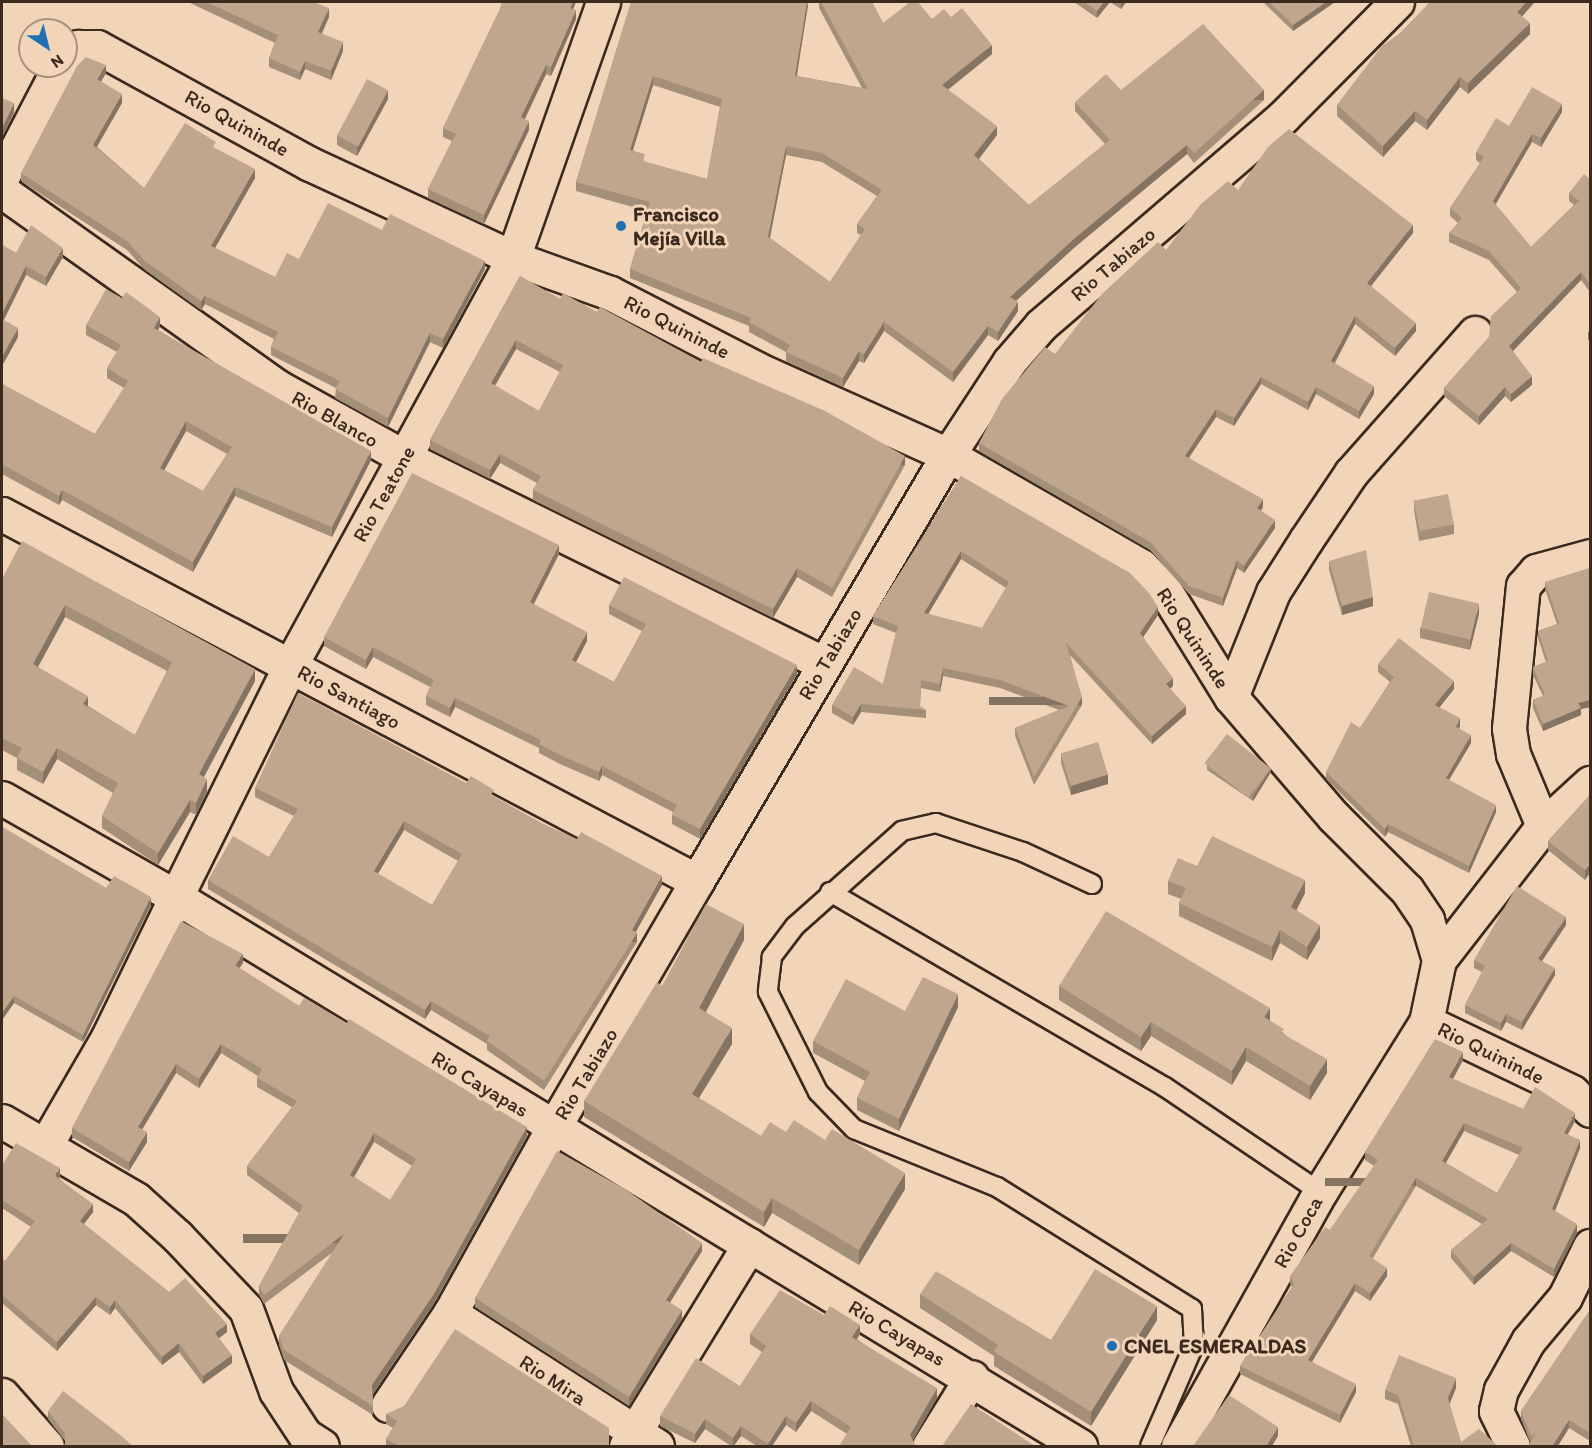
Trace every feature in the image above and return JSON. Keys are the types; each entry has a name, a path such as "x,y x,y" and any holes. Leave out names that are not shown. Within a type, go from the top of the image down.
{"street":[{"name":"Rio Teatone","path":"45,1146 138,976 290,666 513,258 603,2"},
{"name":"Rio Tabiazo","path":"388,1406 450,1313 553,1128 824,664 948,455 1009,362 1041,325 1283,117 1397,2"},
{"name":"Rio Quininde","path":"78,47 97,47 310,164 513,258 610,292 757,369 948,455 1141,566 1164,589 1231,697 1334,817 1407,890 1427,920 1439,960 1426,1022 1572,1092 1590,1110"},
{"path":"2,177 55,78"},
{"name":"Rio Blanco","path":"2,191 276,387 404,457 824,664"},
{"name":"Rio Quininde","path":"1231,697 1273,592 1306,540 1351,473 1475,333"},
{"name":"Rio Santiago","path":"2,514 697,881"},
{"path":"1543,826 1513,754 1509,728 1523,586 1536,571 1590,556"},
{"path":"1439,960 1543,826 1590,783"},
{"name":"Rio Cayapas","path":"2,798 176,897 553,1128 972,1377 1080,1446"},
{"name":"Rio Coca","path":"1178,1446 1320,1192 1426,1022"},
{"path":"2,1121 136,1199 246,1309 276,1391 305,1435 322,1446"},
{"path":"639,1442 749,1245"},
{"path":"1513,1446 1496,1411 1501,1390 1528,1341 1565,1297 1590,1246"},
{"name":"Rio Mira","path":"450,1313 639,1442"},
{"path":"929,1446 972,1377"},
{"path":"2,1395 47,1446"}],"lane":[{"path":"1092,884 1023,852 936,823 902,831 830,892 795,926 767,974 782,1027 818,1092 854,1129 997,1187 1192,1310 1194,1346 1150,1446"},
{"path":"830,892 1165,1087 1320,1192"}],"building":[{"path":"206,2 313,2 329,8 318,32 343,42 331,71 305,61 300,72 269,58 278,35"},
{"path":"502,2 573,2 570,8 576,10 551,67 546,65 521,117 529,121 484,215 428,189 456,134 443,128"},
{"path":"631,2 807,2 795,76 868,89 821,2 872,2 883,23 910,2 918,2 932,19 944,9 951,17 962,8 992,45 942,85 997,126 974,155 1029,205 1110,140 1075,102 1106,74 1121,90 1203,24 1264,90 1194,153 1187,145 1075,238 1010,297 1018,302 998,332 988,326 953,372 884,322 864,354 859,351 843,378 786,352 790,345 749,322 751,318 630,269 650,202 576,182","holes":["653,76 722,99 707,179 643,161 645,154 630,150","786,146 822,153 882,190 857,224 865,229 830,282 768,237"]},
{"path":"1084,2 1104,2 1097,11"},
{"path":"1269,2 1326,2 1293,25"},
{"path":"1430,2 1526,2 1517,12 1530,23 1468,83 1460,77 1427,120 1415,111 1383,146 1337,105 1381,47 1400,33"},
{"path":"86,57 106,65 97,79 122,94 93,145 144,188 185,123 216,142 213,147 255,169 211,246 275,277 287,253 299,259 328,203 382,230 390,214 485,261 443,339 430,333 388,418 335,389 340,381 271,347 278,332 205,296 201,301 145,261 127,241 21,173 71,78 78,78 78,65"},
{"path":"367,79 388,90 358,147 337,136"},
{"path":"1532,87 1562,104 1541,138 1532,134 1493,201 1531,247 1579,201 1569,193 1584,174 1590,179 1590,284 1581,272 1509,346 1532,376 1511,394 1505,387 1479,416 1444,388 1489,337 1491,316 1521,288 1489,251 1449,233 1462,218 1450,208 1484,157 1476,152 1496,118 1509,126"},
{"path":"2,98 14,103 2,128"},
{"path":"1289,129 1413,225 1367,283 1416,323 1395,348 1355,316 1331,361 1374,386 1359,411 1316,387 1308,402 1261,377 1234,418 1216,409 1185,456 1263,499 1257,508 1275,520 1244,566 1237,560 1223,598 1189,586 1150,542 979,443 1002,399 1045,347 1055,354 1102,294 1158,242 1166,250 1201,204 1228,181 1238,190 1268,147"},
{"path":"31,225 63,248 46,277 26,266 2,314 2,245 16,253"},
{"path":"520,276 560,299 563,293 597,312 600,307 701,362 703,358 825,411 905,456 832,588 797,568 773,609 533,490 541,476 500,454 490,470 430,440","holes":["516,340 563,365 539,411 491,383"]},
{"path":"106,289 122,298 126,292 160,317 154,328 371,451 332,527 235,487 193,562 62,490 59,496 2,464 2,384 95,434 128,381 107,368 121,345 86,325","holes":["186,421 232,447 203,491 160,468"]},
{"path":"2,319 18,328 2,357"},
{"path":"412,473 559,545 530,602 587,632 572,660 614,682 646,624 609,605 624,577 797,665 700,829 672,815 677,805 602,766 599,772 560,755 539,744 541,740 455,698 450,708 426,696 434,680 373,647 366,660 324,637"},
{"path":"961,476 1130,573 1149,593 1158,607 1140,633 1173,678 1166,684 1186,706 1152,736 1066,643 1082,697 1034,777 1015,728 1069,706 1000,680 943,668 940,684 921,680 920,706 926,710 861,704 853,717 832,705 854,667 883,684 898,626 873,616","holes":["961,551 1009,582 982,628 924,613"]},
{"path":"1448,494 1454,524 1420,531 1414,501"},
{"path":"22,541 255,669 199,774 207,779 196,803 190,800 158,853 102,816 118,783 57,748 43,772 17,758 22,748 2,738 2,579","holes":["65,605 172,662 135,735 83,704 88,696 33,664"]},
{"path":"1366,550 1373,597 1342,606 1329,561"},
{"path":"1590,568 1590,700 1578,703 1581,708 1543,724 1533,700 1545,695 1533,667 1548,661 1538,631 1559,623 1545,582"},
{"path":"1429,592 1479,603 1470,640 1421,628"},
{"path":"1399,638 1454,681 1435,705 1460,718 1456,727 1471,735 1446,778 1496,805 1469,866 1388,824 1385,829 1326,772 1351,722 1360,728 1394,677 1378,664"},
{"path":"298,693 466,783 471,776 494,790 491,795 543,824 577,839 581,832 662,876 632,930 637,933 544,1081 487,1041 490,1036 431,1001 425,1010 208,880 233,836 269,857 298,809 255,788","holes":["404,821 462,854 432,905 374,871"]},
{"path":"1227,734 1271,768 1248,798 1204,763"},
{"path":"1098,742 1108,775 1071,786 1061,753"},
{"path":"1590,795 1590,864 1585,870 1548,841"},
{"path":"2,827 106,888 114,876 151,897 83,1035 14,996 2,1013"},
{"path":"1212,836 1305,880 1291,907 1320,925 1307,947 1280,930 1272,947 1179,903 1186,888 1168,881 1178,858 1197,866"},
{"path":"1517,886 1566,917 1538,959 1555,968 1522,1022 1506,1014 1501,1023 1465,1005 1485,966 1474,960"},
{"path":"706,904 744,924 699,1008 732,1028 692,1094 761,1136 770,1122 786,1132 794,1120 825,1140 832,1129 905,1173 859,1250 772,1198 764,1212 584,1101 657,982 662,986"},
{"path":"1106,911 1270,1008 1264,1017 1284,1029 1281,1033 1327,1059 1310,1086 1246,1047 1232,1071 1151,1022 1141,1037 1059,986"},
{"path":"181,921 243,954 235,965 299,1006 304,998 347,1023 349,1019 527,1127 434,1294 372,1385 373,1406 284,1350 279,1336 344,1234 264,1295 259,1286 303,1206 247,1166 297,1101 257,1078 262,1069 221,1044 199,1079 176,1064 138,1127 147,1132 129,1162 72,1128","holes":["374,1133 416,1159 390,1200 350,1175"]},
{"path":"923,977 958,994 899,1119 857,1098 870,1072 813,1041 846,979 905,1011"},
{"path":"1435,1039 1463,1052 1449,1077 1523,1109 1535,1087 1575,1113 1564,1133 1580,1140 1552,1209 1577,1224 1554,1269 1511,1243 1474,1277 1451,1250 1488,1219 1416,1178 1369,1256 1387,1268 1370,1293 1355,1283 1308,1360 1356,1384 1340,1415 1240,1366 1294,1284 1290,1276 1325,1227 1330,1230 1378,1160 1365,1152","holes":["1464,1123 1523,1148 1497,1193 1442,1161"]},
{"path":"16,1143 60,1168 55,1176 93,1204 80,1221 169,1292 185,1278 227,1324 215,1333 232,1355 203,1376 179,1343 162,1357 115,1300 110,1307 96,1297 57,1342 2,1295 2,1258 5,1261 35,1221 2,1200 2,1165"},
{"path":"557,1151 625,1189 702,1243 666,1300 682,1310 629,1397 475,1298"},
{"path":"1095,1269 1157,1306 1091,1412 994,1352 998,1345 920,1294 936,1271 1051,1340"},
{"path":"780,1290 824,1315 830,1306 860,1325 852,1337 937,1388 910,1435 916,1446 839,1446 851,1427 811,1401 796,1423 786,1416 768,1444 741,1426 733,1438 705,1419 695,1434 660,1416 696,1358 740,1386 766,1346 750,1334"},
{"path":"1590,1310 1590,1433 1569,1420 1552,1446 1528,1446 1536,1433 1531,1436 1521,1411"},
{"path":"455,1329 609,1428 609,1445 611,1446 399,1446 386,1439 397,1421 386,1414 404,1406"},
{"path":"1399,1355 1456,1378 1448,1398 1461,1442 1479,1429 1498,1446 1414,1446 1398,1395 1385,1390"},
{"path":"63,1391 133,1446 62,1446 65,1444 65,1434 48,1411"},
{"path":"1229,1395 1278,1427 1266,1446 1193,1446"},
{"path":"971,1404 1035,1446 942,1446"},
{"path":"2,1414 32,1446 2,1446"}],"place":[{"name":"Francisco Mejía Villa","path":"621,226"},
{"name":"CNEL ESMERALDAS","path":"1112,1346"}]}
